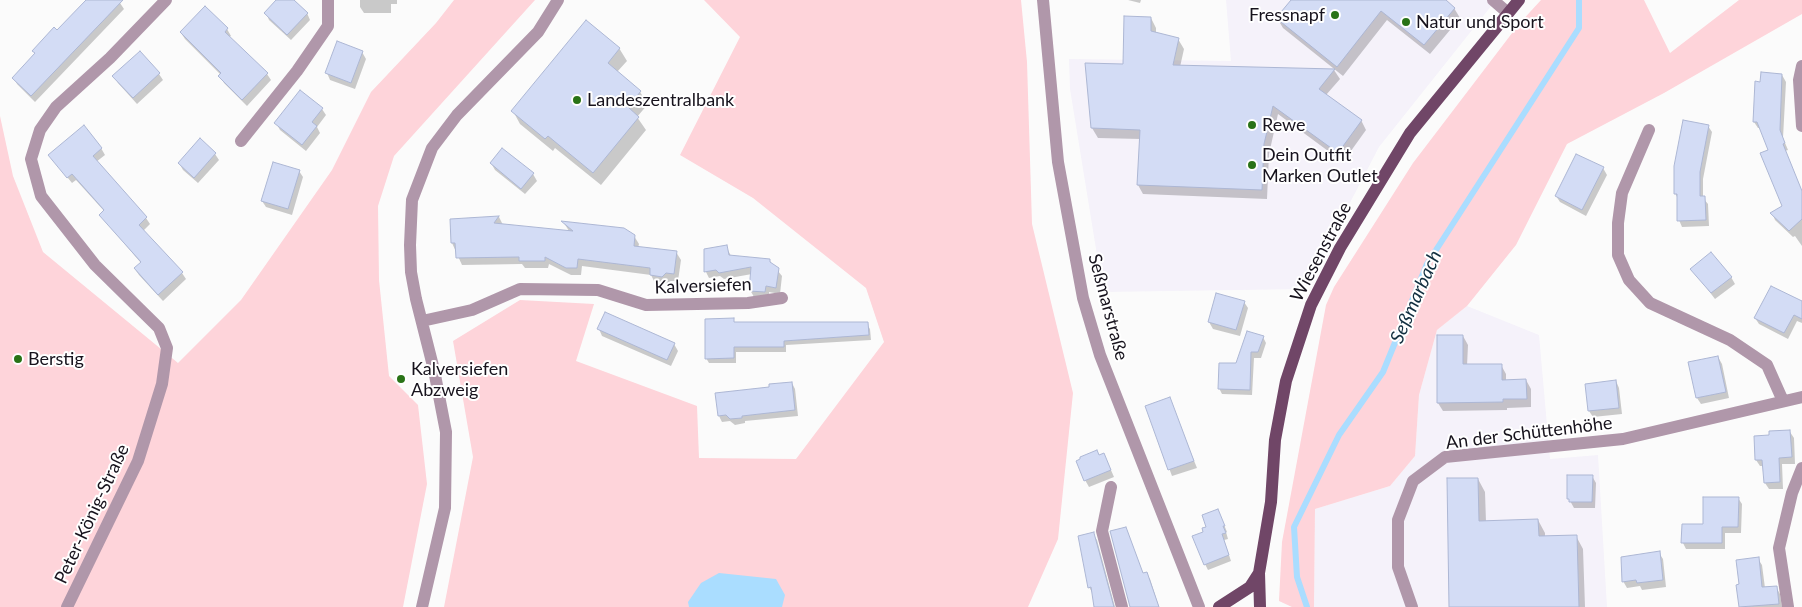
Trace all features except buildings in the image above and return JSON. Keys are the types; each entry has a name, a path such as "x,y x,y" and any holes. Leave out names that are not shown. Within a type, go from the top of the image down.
{"main road":[{"name":"Wiesenstraße","path":"1260,607 1259,574 1271,502 1275,440 1286,381 1311,305 1340,248 1410,133 1519,0"},
{"path":"1219,607 1250,588 1259,574"}],"street":[{"name":"Peter-König-Straße","path":"67,607 138,461 162,384 167,348 159,328 95,265 41,196 31,159 40,130 56,107 110,58 166,0"},
{"path":"241,141 297,71 328,26 328,0"},
{"path":"422,607 444,508 446,432 434,370 411,272 412,200 432,148 457,116 538,32 558,0"},
{"name":"Seßmarstraße","path":"1043,0 1058,162 1084,298 1100,355 1200,607"},
{"path":"1492,0 1508,13"},
{"path":"1802,66 1799,80 1802,126"},
{"path":"1649,130 1622,193 1618,223 1618,255 1629,280 1650,303 1730,340 1767,366 1783,401"},
{"name":"Kalversiefen","path":"422,321 472,310 520,289 598,290 646,305 748,303 782,298"},
{"name":"An der Schüttenhöhe","path":"1412,607 1398,567 1398,520 1413,481 1445,457 1623,439 1802,397"},
{"path":"1788,607 1779,548 1792,492 1802,468"},
{"path":"1111,487 1102,532 1122,607"}],"shaded area":[{"path":"454,0 535,0 394,156 378,206 379,280 389,376 418,405 427,484 403,607 0,607 0,116 13,176 43,252 178,363 241,300 332,170 371,92 436,23"},
{"path":"704,0 1021,0 1027,62 1032,224 1073,393 1058,539 1028,607 444,607 473,457 453,341 520,300 594,304 576,361 697,406 699,458 796,459 884,342 866,288 753,198 680,155 740,37"},
{"path":"1226,0 1496,0 1379,147 1305,289 1103,292 1070,89 1069,59 1231,61"},
{"path":"1541,0 1644,0 1670,53 1739,0 1802,0 1802,14 1664,93 1567,144 1516,245 1467,306 1437,330 1419,395 1415,456 1390,486 1315,509 1314,607 1292,607 1279,601 1282,542 1326,305 1334,287 1413,163 1519,24"},
{"path":"1467,306 1539,335 1550,459 1598,455 1607,607 1314,607 1315,509 1390,486 1415,456 1419,395 1437,330"}],"water":[{"path":"719,573 776,579 785,595 782,607 689,607 688,602 701,583"}],"waterway":[{"name":"Seßmarbach","path":"1307,607 1297,577 1294,527 1339,435 1383,372 1427,264 1579,28 1579,0"}],"place":[{"name":"Fressnapf","path":"1335,15"},
{"name":"Natur und Sport","path":"1406,22"},
{"name":"Landeszentralbank","path":"577,100"},
{"name":"Rewe","path":"1252,125"},
{"name":"Dein Outfit Marken Outlet","path":"1252,165"},
{"name":"Berstig","path":"18,359"},
{"name":"Kalversiefen Abzweig","path":"401,379"}]}
